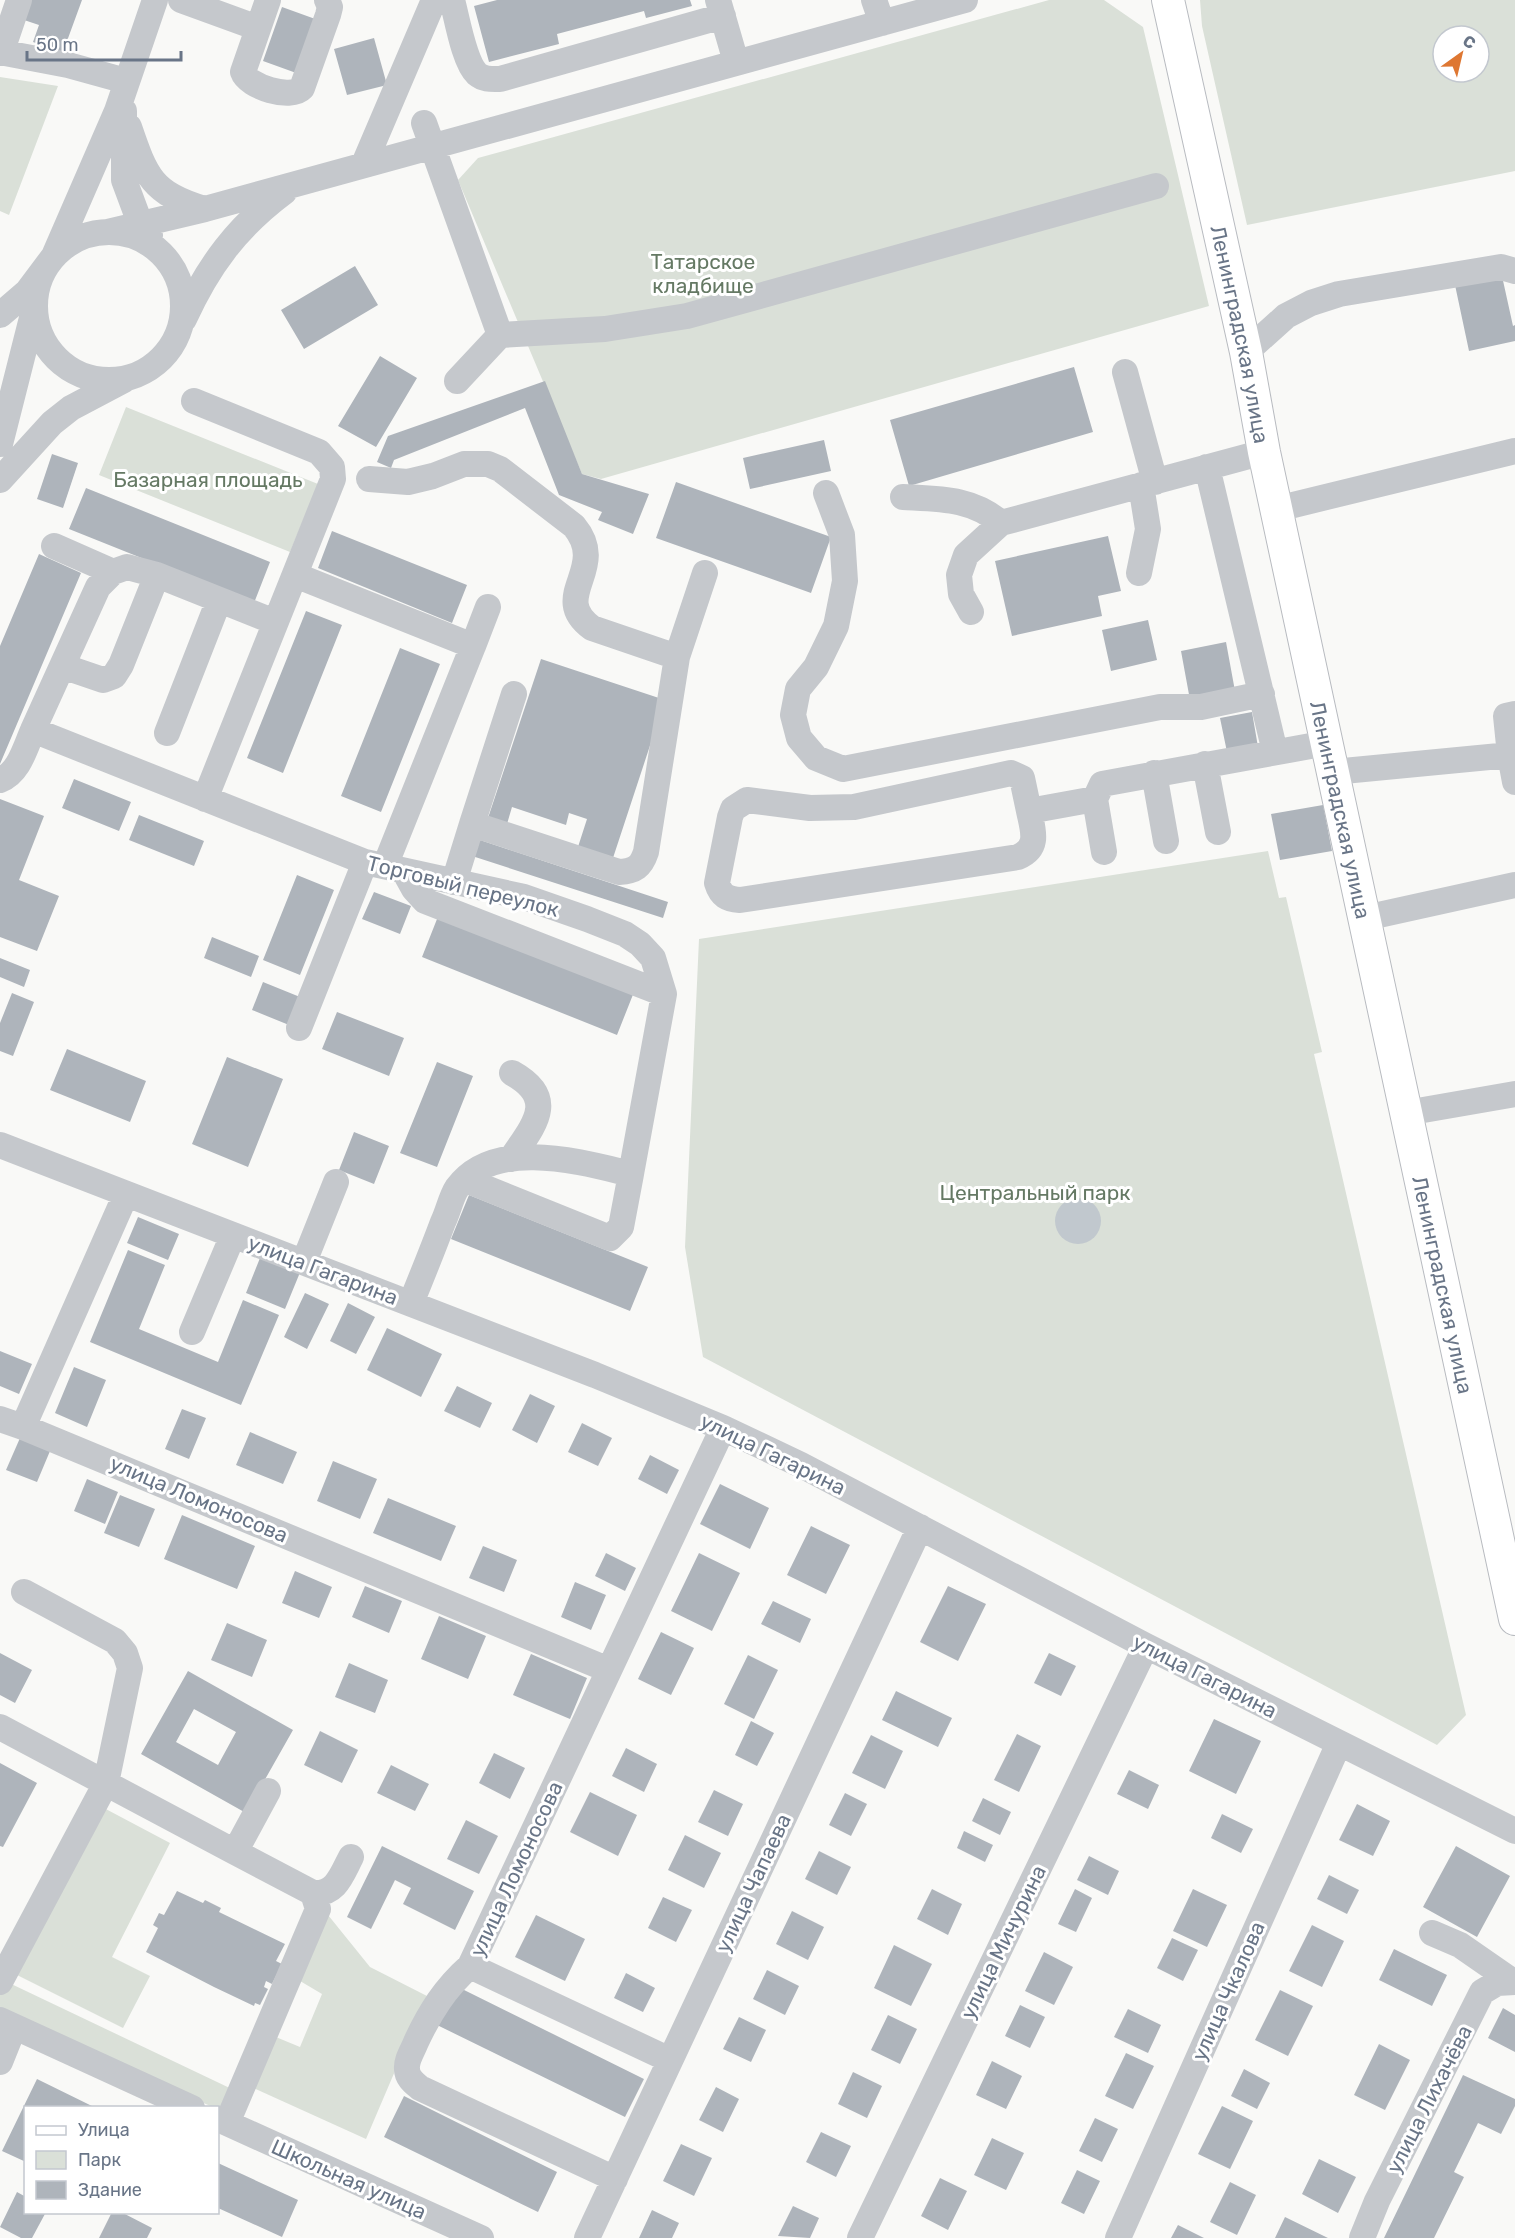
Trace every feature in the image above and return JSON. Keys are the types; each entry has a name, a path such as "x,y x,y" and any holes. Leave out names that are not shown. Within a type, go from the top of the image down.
{"main road":[{"name":"Ленинградская улица","path":"1168,0 1246,352 1264,452 1515,1619"}],"street":[{"path":"19,0 1,52 68,65 125,97 142,164 157,186 176,200 205,209"},
{"path":"0,444 10,358 35,304 40,278 54,256 125,97 155,0"},
{"path":"181,0 258,28"},
{"path":"268,0 244,67 244,77 259,85 293,94 302,88 330,7 327,0"},
{"path":"364,164 434,0"},
{"path":"452,0 470,63 477,74 486,79 500,79 720,8 736,62"},
{"path":"0,315 27,292 54,256 79,238 205,209 364,164 428,134 736,62 878,11 965,0"},
{"path":"125,97 122,148 124,180 140,224 172,266 184,302 180,328"},
{"path":"428,134 500,335"},
{"path":"0,480 52,423 71,408 146,371 161,360 173,345 225,247 245,223 296,183"},
{"path":"456,381 500,335 605,329 687,316 1156,186"},
{"path":"108,232 127,234 144,241 160,252 172,266"},
{"path":"1246,352 1286,316 1311,303 1339,294 1501,267 1515,271"},
{"path":"35,304 38,324 46,343 54,355 75,372"},
{"path":"10,358 101,380 128,378"},
{"path":"1125,372 1148,483 1148,529 1139,573"},
{"path":"194,401 319,453 332,467 333,479 205,799"},
{"path":"971,612 961,594 959,575 966,555 1002,523 1264,452"},
{"path":"1277,509 1515,452"},
{"path":"369,479 408,482 421,480 474,462 500,470 574,526 584,538 588,549 586,565 574,601 580,620 592,628 677,657"},
{"path":"1207,467 1275,752"},
{"path":"826,493 842,536 845,581 836,626 816,667 798,689 793,715 800,738 816,758 843,769 1160,707 1201,707 1262,694"},
{"path":"903,497 971,504 988,511 1002,523"},
{"path":"54,546 113,572"},
{"path":"0,780 8,777 16,768 98,587 113,572 127,567 157,575 276,622"},
{"path":"472,824 619,872 632,872 642,864 646,852 677,657 705,573"},
{"path":"62,666 103,680 114,676 121,665 157,575"},
{"path":"294,575 473,646"},
{"path":"167,733 219,600"},
{"path":"300,1028 385,866 488,607"},
{"path":"454,882 514,694"},
{"path":"1515,714 1506,716 1515,782"},
{"name":"Торговый переулок","path":"33,730 205,799 385,866 524,897 625,934 640,944 653,958 664,994 621,1227 610,1238 466,1180"},
{"path":"1104,852 1095,799 1097,790 1102,784 1275,752 1330,757 1510,755"},
{"path":"1205,764 1218,832"},
{"path":"1011,773 1022,778 1029,811 1033,846 1027,853 1018,857 740,900 728,899 720,892 717,884 733,808 747,800 810,808 854,807 1011,773"},
{"path":"1154,774 1166,841"},
{"path":"1029,811 1095,799"},
{"path":"385,866 425,901 664,994"},
{"path":"1365,918 1515,885"},
{"path":"511,1159 538,1115 537,1095 529,1082 512,1073"},
{"path":"1407,1113 1515,1094"},
{"name":"улица Гагарина","path":"0,1145 411,1303 658,1400 723,1428 920,1527 1146,1646 1515,1831"},
{"path":"411,1303 457,1189 486,1165 511,1159 544,1158 575,1161 631,1174"},
{"path":"304,1262 336,1182"},
{"name":"улица Ломоносова","path":"126,1194 12,1423 609,1670"},
{"path":"192,1332 233,1235"},
{"name":"улица Ломоносова","path":"670,2060 470,1966 723,1428"},
{"name":"улица Чапаева","path":"587,2238 920,1527"},
{"path":"0,1982 106,1783 128,1689 130,1668 125,1653 116,1641 24,1592"},
{"name":"улица Мичурина","path":"860,2238 1146,1646"},
{"path":"0,1727 313,1893 322,1894 332,1890 351,1857"},
{"name":"улица Чкалова","path":"1118,2238 1339,1743"},
{"path":"235,1852 268,1791"},
{"path":"222,2121 318,1909 313,1893"},
{"path":"1432,1933 1478,1956 1513,1981"},
{"path":"470,1966 445,1990 428,2016 409,2057 406,2069 411,2080 420,2088 615,2179"},
{"name":"улица Лихачёва","path":"1362,2238 1377,2200 1482,1992 1497,1983 1513,1981"},
{"path":"0,2062 7,2024 188,2106"},
{"name":"Школьная улица","path":"222,2121 481,2238"}],"green space":[{"name":"Татарское кладбище","path":"1049,0 1104,0 1143,27 1209,306 601,479 582,474 458,180 478,158"},
{"path":"1200,0 1515,0 1515,171 1247,225 1202,26"},
{"path":"0,77 58,86 9,215 0,211"},
{"name":"Базарная площадь","path":"126,407 318,484 290,552 99,475"},
{"name":"Центральный парк","path":"1268,851 1279,898 1286,897 1322,1052 1314,1054 1466,1715 1437,1745 703,1357 685,1247 699,939"},
{"path":"102,1807 170,1843 112,1957 150,1976 123,2028 15,1974"},
{"path":"324,1910 370,1967 427,1996 366,2139 249,2086 271,2035 300,2047 322,1994 295,1978"},
{"path":"5,1981 236,2091 226,2113 219,2110 219,2106 210,2106 0,2012 0,1990"}],"shaded area":[{"path":"1078,1198 1094,1205 1101,1221 1094,1237 1078,1244 1062,1237 1055,1221 1062,1205"}],"building":[{"path":"28,0 82,0 63,52 33,42 39,25 21,19"},
{"path":"497,0 690,0 692,6 646,18 644,11 557,34 559,44 489,62 474,6"},
{"path":"282,7 318,20 299,74 263,61"},
{"path":"374,38 387,85 347,95 334,49"},
{"path":"355,266 378,305 304,349 281,310"},
{"path":"1502,276 1513,326 1515,325 1515,341 1469,351 1455,285"},
{"path":"380,356 417,378 376,447 338,426"},
{"path":"1074,367 1093,432 909,486 890,420"},
{"path":"545,381 582,474 649,494 633,534 598,520 602,512 559,495 525,408 394,460 391,468 377,462 388,436"},
{"path":"824,440 831,471 750,489 743,458"},
{"path":"52,454 78,463 63,508 37,499"},
{"path":"676,482 831,537 811,593 656,538"},
{"path":"86,488 270,562 254,603 69,529"},
{"path":"332,531 467,585 452,623 318,568"},
{"path":"1108,536 1121,591 1098,596 1102,616 1012,636 995,561"},
{"path":"39,554 81,573 0,764 0,646"},
{"path":"306,611 342,625 283,773 247,758"},
{"path":"1148,620 1157,660 1111,671 1102,630"},
{"path":"1226,642 1235,691 1190,700 1181,651"},
{"path":"400,648 440,664 381,812 341,796"},
{"path":"541,659 665,700 612,861 577,850 587,819 569,813 566,825 512,807 507,824 488,818"},
{"path":"1252,712 1258,747 1227,752 1220,718"},
{"path":"74,779 131,802 119,831 62,808"},
{"path":"0,799 44,816 19,880 59,896 37,951 0,937"},
{"path":"1323,805 1332,851 1280,860 1271,814"},
{"path":"139,815 204,841 194,866 129,840"},
{"path":"474,838 668,902 663,918 469,855"},
{"path":"297,875 334,890 300,975 263,960"},
{"path":"374,892 411,906 400,934 362,919"},
{"path":"439,914 634,992 617,1035 422,957"},
{"path":"212,937 259,956 251,977 204,958"},
{"path":"0,958 30,970 24,987 0,977"},
{"path":"263,982 300,997 289,1025 252,1010"},
{"path":"12,993 34,1002 13,1056 0,1051 0,1023"},
{"path":"337,1012 404,1038 389,1076 322,1049"},
{"path":"67,1049 146,1081 130,1122 50,1090"},
{"path":"227,1057 283,1079 248,1167 192,1144"},
{"path":"437,1062 473,1076 437,1167 400,1153"},
{"path":"354,1132 389,1146 374,1184 339,1170"},
{"path":"469,1195 648,1267 630,1311 451,1239"},
{"path":"138,1217 179,1234 168,1260 127,1243"},
{"path":"128,1250 165,1265 139,1329 218,1362 243,1300 279,1315 241,1405 90,1342"},
{"path":"262,1253 301,1270 285,1309 246,1293"},
{"path":"305,1293 329,1304 307,1349 284,1337"},
{"path":"348,1303 375,1317 356,1354 330,1341"},
{"path":"387,1328 442,1354 421,1397 367,1370"},
{"path":"0,1351 32,1364 19,1394 0,1386"},
{"path":"74,1367 106,1380 87,1427 55,1413"},
{"path":"457,1386 492,1403 480,1428 444,1411"},
{"path":"530,1394 555,1406 537,1443 512,1430"},
{"path":"182,1409 206,1418 189,1459 165,1449"},
{"path":"582,1423 612,1438 598,1466 568,1452"},
{"path":"250,1432 297,1452 283,1484 236,1465"},
{"path":"20,1438 50,1451 37,1482 6,1470"},
{"path":"650,1455 679,1470 667,1494 638,1479"},
{"path":"333,1461 377,1479 360,1519 317,1501"},
{"path":"87,1479 118,1492 105,1524 74,1511"},
{"path":"720,1484 769,1508 750,1549 700,1524"},
{"path":"120,1495 155,1509 139,1547 104,1533"},
{"path":"388,1498 456,1526 441,1561 373,1533"},
{"path":"182,1515 255,1546 237,1589 164,1559"},
{"path":"811,1526 850,1545 826,1594 787,1575"},
{"path":"483,1546 517,1560 504,1592 469,1578"},
{"path":"606,1553 636,1568 625,1591 595,1576"},
{"path":"699,1553 740,1573 712,1631 671,1611"},
{"path":"295,1571 332,1587 319,1618 282,1603"},
{"path":"575,1582 606,1595 591,1630 561,1617"},
{"path":"365,1586 402,1601 389,1633 352,1617"},
{"path":"948,1586 986,1604 958,1661 920,1642"},
{"path":"773,1601 811,1619 800,1643 761,1624"},
{"path":"439,1616 486,1636 468,1679 421,1659"},
{"path":"227,1623 267,1640 252,1677 211,1660"},
{"path":"661,1632 694,1648 671,1695 638,1679"},
{"path":"0,1653 32,1670 15,1703 0,1695"},
{"path":"1049,1653 1076,1666 1061,1696 1034,1683"},
{"path":"531,1654 587,1678 570,1719 513,1695"},
{"path":"748,1655 778,1670 754,1719 724,1704"},
{"path":"349,1663 388,1680 375,1713 335,1697"},
{"path":"188,1671 293,1730 246,1813 141,1754","holes":["194,1709 236,1732 218,1765 176,1742"]},
{"path":"896,1691 952,1718 938,1747 882,1720"},
{"path":"1214,1719 1261,1741 1236,1794 1189,1771"},
{"path":"751,1721 774,1733 757,1766 735,1755"},
{"path":"320,1731 358,1750 342,1783 304,1765"},
{"path":"1017,1734 1041,1746 1019,1792 994,1780"},
{"path":"871,1735 903,1751 885,1789 852,1773"},
{"path":"626,1748 657,1764 644,1792 612,1776"},
{"path":"494,1753 525,1768 510,1799 479,1783"},
{"path":"0,1763 37,1783 3,1847 0,1846"},
{"path":"391,1765 429,1784 415,1811 377,1793"},
{"path":"1129,1770 1159,1785 1148,1809 1117,1794"},
{"path":"714,1790 743,1804 728,1836 698,1822"},
{"path":"590,1792 637,1815 618,1856 570,1832"},
{"path":"845,1793 867,1804 851,1836 829,1825"},
{"path":"983,1798 1011,1812 1000,1835 972,1821"},
{"path":"1357,1804 1390,1821 1373,1856 1339,1840"},
{"path":"1222,1814 1253,1829 1241,1853 1211,1838"},
{"path":"466,1820 498,1836 479,1874 447,1859"},
{"path":"964,1831 993,1845 985,1862 957,1848"},
{"path":"685,1835 721,1853 704,1888 668,1870"},
{"path":"382,1846 474,1891 455,1930 403,1904 411,1888 395,1880 371,1929 347,1917"},
{"path":"1456,1846 1510,1876 1477,1937 1423,1907"},
{"path":"819,1851 851,1867 837,1895 805,1879"},
{"path":"1089,1856 1119,1871 1108,1895 1077,1880"},
{"path":"1329,1875 1359,1890 1347,1914 1317,1899"},
{"path":"932,1889 962,1904 948,1935 917,1919"},
{"path":"1075,1889 1092,1898 1076,1932 1058,1924"},
{"path":"1193,1889 1227,1905 1207,1947 1173,1931"},
{"path":"177,1891 203,1903 205,1900 221,1908 219,1912 285,1944 276,1961 282,1964 272,1984 266,1981 264,1987 268,1989 260,2005 255,2003 254,2006 146,1952 158,1928 153,1925 159,1913 164,1915"},
{"path":"663,1897 692,1910 676,1942 648,1928"},
{"path":"792,1911 824,1927 808,1960 776,1944"},
{"path":"536,1915 585,1939 565,1981 515,1957"},
{"path":"1312,1925 1344,1941 1322,1987 1289,1971"},
{"path":"1172,1938 1198,1950 1183,1981 1157,1968"},
{"path":"894,1945 932,1964 911,2006 874,1988"},
{"path":"1394,1949 1447,1975 1432,2006 1379,1980"},
{"path":"1044,1952 1073,1967 1054,2005 1025,1991"},
{"path":"767,1970 799,1986 785,2015 753,1999"},
{"path":"626,1973 655,1988 643,2012 614,1998"},
{"path":"456,1986 644,2079 625,2117 437,2025"},
{"path":"1280,1990 1313,2006 1288,2056 1255,2040"},
{"path":"1020,2005 1045,2017 1030,2048 1005,2036"},
{"path":"1503,2008 1515,2015 1515,2052 1488,2038"},
{"path":"1128,2009 1161,2025 1148,2053 1114,2037"},
{"path":"888,2015 917,2029 900,2064 871,2050"},
{"path":"739,2017 766,2030 751,2062 723,2049"},
{"path":"1379,2044 1410,2060 1385,2110 1354,2095"},
{"path":"1126,2053 1154,2066 1133,2109 1105,2096"},
{"path":"992,2061 1022,2076 1006,2109 976,2095"},
{"path":"1244,2069 1270,2083 1257,2109 1231,2096"},
{"path":"853,2072 882,2086 867,2118 838,2104"},
{"path":"1463,2075 1515,2099 1515,2106 1501,2134 1478,2123 1454,2172 1464,2177 1434,2238 1384,2238"},
{"path":"37,2079 92,2106 24,2106 24,2161 2,2151"},
{"path":"716,2087 739,2099 723,2132 699,2120"},
{"path":"404,2096 557,2172 538,2212 384,2137"},
{"path":"1222,2106 1253,2121 1230,2169 1198,2154"},
{"path":"1095,2118 1118,2129 1102,2162 1079,2151"},
{"path":"821,2132 851,2146 836,2177 806,2162"},
{"path":"992,2138 1024,2153 1006,2190 974,2175"},
{"path":"681,2144 712,2158 694,2196 663,2181"},
{"path":"1319,2159 1356,2177 1338,2213 1302,2194"},
{"path":"219,2163 298,2200 282,2237 219,2208"},
{"path":"1077,2170 1100,2181 1084,2214 1061,2203"},
{"path":"940,2178 967,2191 948,2230 921,2216"},
{"path":"1230,2182 1256,2195 1237,2235 1210,2222"},
{"path":"17,2192 24,2196 24,2214 45,2214 32,2238 21,2238 0,2227"},
{"path":"793,2206 819,2218 810,2238 778,2236"},
{"path":"652,2210 679,2223 672,2238 639,2238"},
{"path":"111,2214 125,2214 152,2228 147,2238 99,2238"},
{"path":"1285,2217 1328,2238 1275,2238"},
{"path":"1178,2225 1204,2238 1171,2238"}]}
